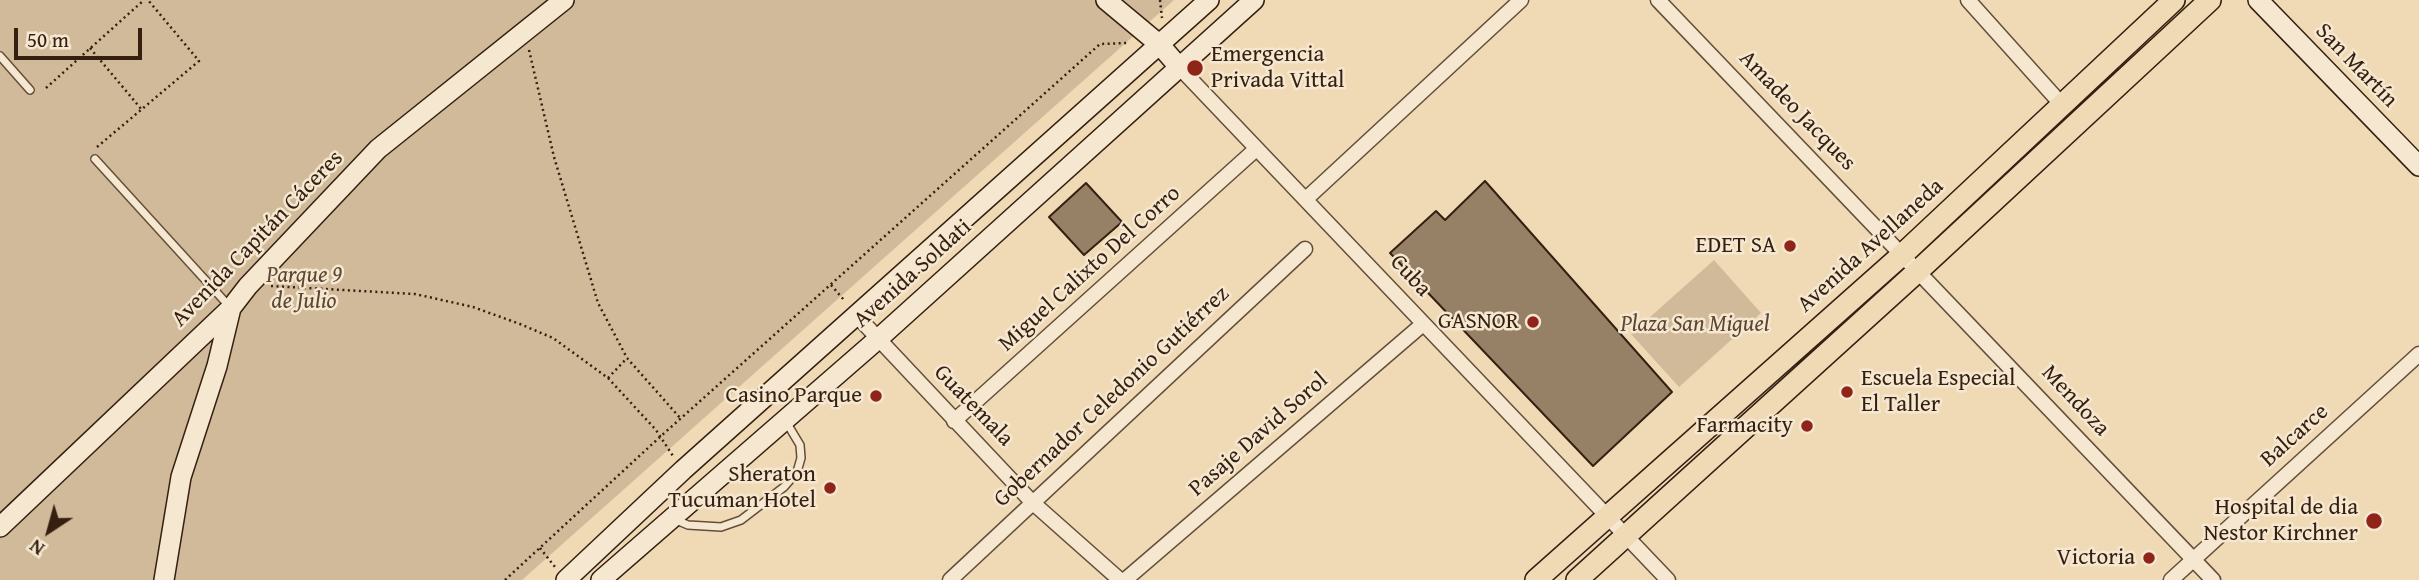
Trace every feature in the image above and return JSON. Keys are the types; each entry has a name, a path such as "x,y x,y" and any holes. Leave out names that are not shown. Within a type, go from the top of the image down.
{"main road":[{"name":"Avenida Capitán Cáceres","path":"0,527 231,308 248,286 377,149 564,0"},
{"path":"1106,0 1153,40 1179,68"},
{"name":"Avenida Soldati","path":"566,580 683,470 857,316 1153,40 1209,0"},
{"name":"Avenida Soldati","path":"601,580 878,339 1254,0"},
{"name":"Avenida Avellaneda","path":"1536,580 1903,254 2174,0"},
{"path":"1577,580 1919,270 2210,0"},
{"name":"San Martín","path":"2258,0 2419,166"},
{"path":"164,580 181,477 217,366 231,308"}],"street":[{"path":"1306,199 1521,0"},
{"name":"Amadeo Jacques","path":"1658,0 1903,254"},
{"path":"1969,0 2063,106"},
{"name":"Cuba","path":"1179,68 1668,580"},
{"name":"Miguel Calixto Del Corro","path":"954,421 1255,150"},
{"name":"Gobernador Celedonio Gutiérrez","path":"950,580 1305,249"},
{"name":"Mendoza","path":"1903,254 2213,580"},
{"name":"Guatemala","path":"857,316 1032,502 1123,580"},
{"name":"Pasaje David Sorol","path":"1123,580 1423,324"},
{"name":"Balcarce","path":"2171,580 2419,354"}],"lane":[{"path":"0,56 30,90"},
{"path":"95,159 231,308"},
{"path":"672,519 688,525 722,527 741,520 784,487 797,472 801,458 800,445 785,420"}],"path":[{"path":"46,88 146,0 200,61 97,147"},
{"path":"505,580 661,436 1100,44 1153,40 1162,19 1160,0"},
{"path":"525,31 554,158 598,303 627,358 681,419"},
{"path":"90,48 142,110"},
{"path":"248,286 366,289 415,294 473,307 553,338 608,378 661,436 683,470"},
{"path":"608,378 627,358"},
{"path":"540,548 566,580"}],"green space":[{"name":"Parque 9 de Julio","path":"0,0 1174,0 522,580 0,580"},
{"name":"Plaza San Miguel","path":"1714,260 1761,313 1679,387 1631,334"}],"building":[{"name":"GASNOR","path":"1485,181 1672,392 1593,466 1390,253 1436,211 1445,220"},
{"path":"1086,183 1122,222 1084,255 1049,217"}],"place":[{"name":"Emergencia Privada Vittal","path":"1195,68"},
{"name":"EDET SA","path":"1790,246"},
{"name":"GASNOR","path":"1533,322"},
{"name":"Escuela Especial El Taller","path":"1847,392"},
{"name":"Casino Parque","path":"876,396"},
{"name":"Farmacity","path":"1807,426"},
{"name":"Sheraton Tucuman Hotel","path":"830,488"},
{"name":"Hospital de dia Nestor Kirchner","path":"2374,521"},
{"name":"Victoria","path":"2149,558"}]}
